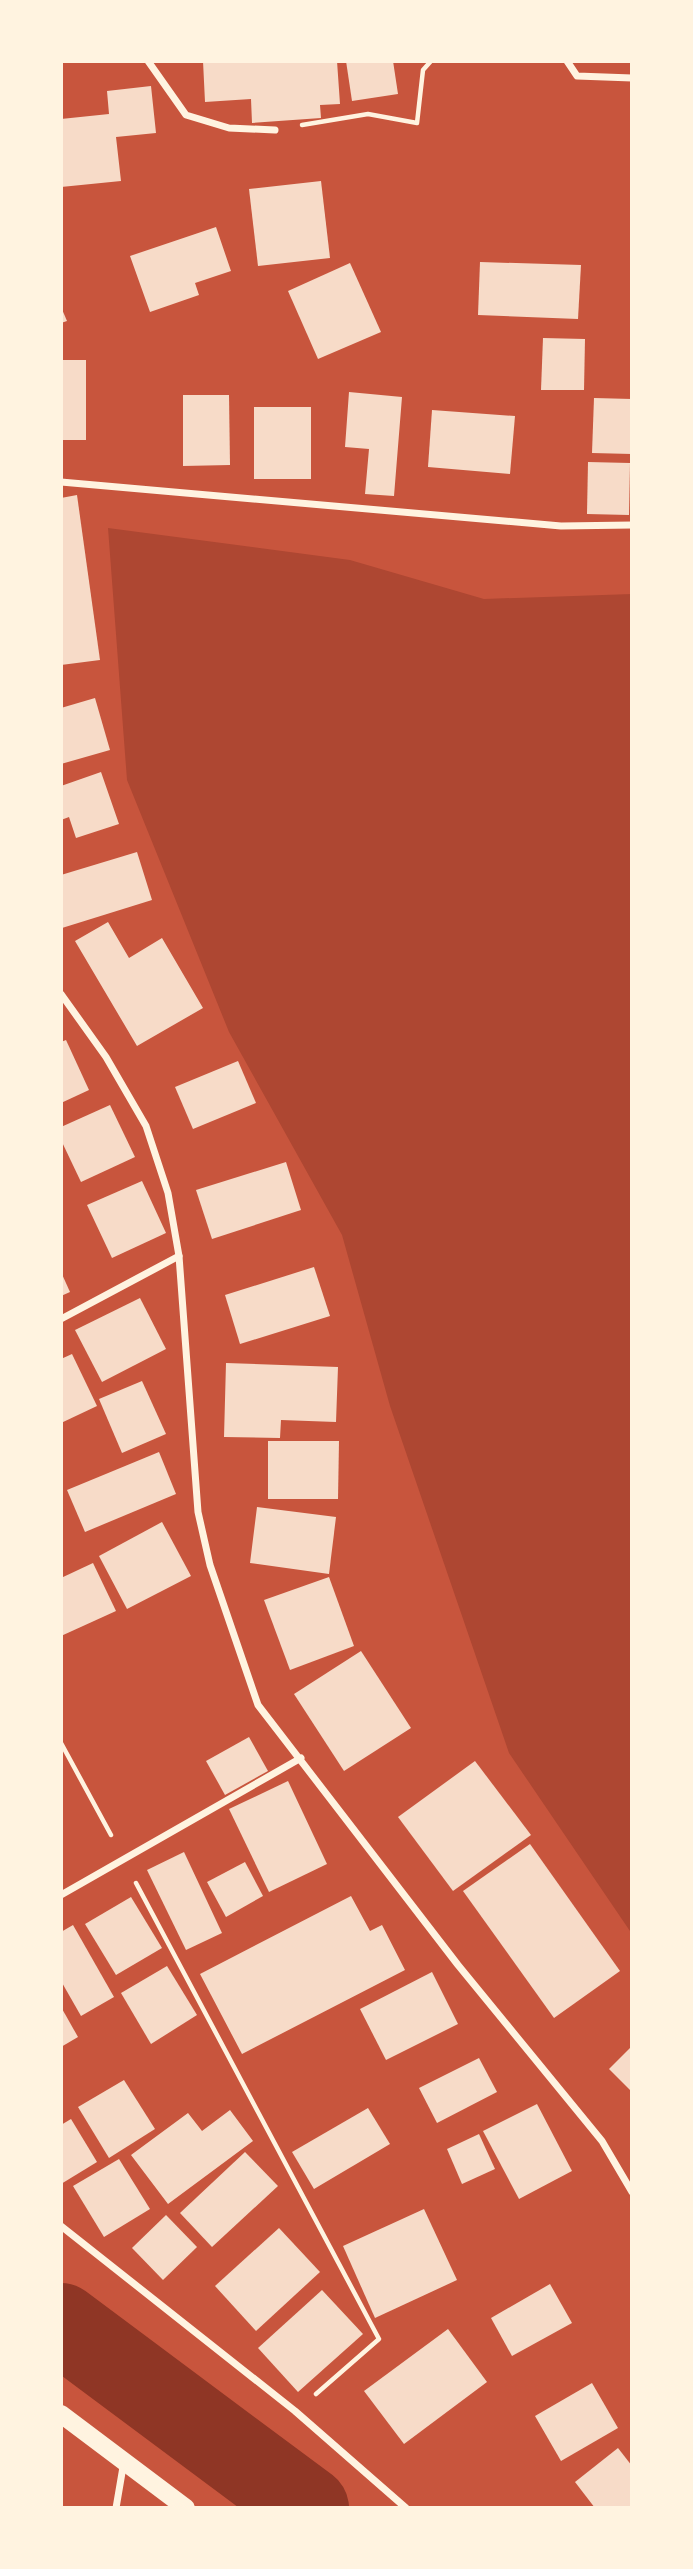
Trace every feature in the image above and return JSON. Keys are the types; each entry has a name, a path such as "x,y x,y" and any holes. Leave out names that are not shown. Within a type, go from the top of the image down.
{"main road":[{"path":"61,2414 186,2508"}],"street":[{"path":"148,61 186,115 229,128 275,130"},
{"path":"566,61 577,76 632,78"},
{"path":"61,482 561,526 632,525"},
{"path":"61,994 106,1057 146,1126 169,1193 179,1256 198,1512 210,1565 258,1705 458,1965 602,2141 632,2192"},
{"path":"61,1319 179,1256"},
{"path":"61,1895 125,1861 301,1758"},
{"path":"61,2226 295,2412 406,2508"},
{"path":"116,2508 124,2461"}],"path":[{"path":"275,130 368,114 417,123 423,70 431,61"},
{"path":"61,1743 379,2339 295,2412"}],"shaded area":[{"path":"108,528 350,560 484,599 632,594 632,1934 509,1753 390,1406 342,1235 229,1032 127,780"}],"building":[{"path":"203,61 337,61 340,104 320,105 321,118 252,123 251,99 205,102"},
{"path":"346,61 393,61 398,94 352,101"},
{"path":"151,86 156,133 116,137 121,181 61,187 61,119 109,114 107,91"},
{"path":"321,181 330,258 258,266 249,189"},
{"path":"216,227 231,271 195,283 199,295 150,312 130,256"},
{"path":"480,262 581,265 578,319 478,315"},
{"path":"350,263 381,332 318,359 288,291"},
{"path":"61,307 67,321 61,323"},
{"path":"543,338 585,339 584,390 541,390"},
{"path":"61,360 86,360 86,440 61,440"},
{"path":"349,392 402,397 394,496 365,494 369,449 345,447"},
{"path":"183,395 229,395 230,465 183,466"},
{"path":"594,398 632,399 632,454 592,453"},
{"path":"254,407 311,407 311,479 254,479"},
{"path":"432,410 515,416 510,474 428,467"},
{"path":"588,462 630,463 629,515 587,514"},
{"path":"77,495 100,660 61,665 61,498"},
{"path":"95,698 110,750 61,764 61,708"},
{"path":"101,772 119,824 76,838 69,817 61,820 61,786"},
{"path":"137,852 152,900 62,928 61,875"},
{"path":"108,922 129,958 162,938 203,1008 137,1046 75,941"},
{"path":"66,1040 89,1090 61,1103 61,1042"},
{"path":"238,1061 256,1103 193,1129 175,1087"},
{"path":"110,1105 135,1157 81,1182 61,1140 61,1127"},
{"path":"286,1162 301,1210 212,1239 196,1190"},
{"path":"142,1181 166,1233 112,1258 87,1205"},
{"path":"314,1267 330,1316 240,1344 225,1295"},
{"path":"61,1272 70,1292 61,1296"},
{"path":"140,1298 166,1349 102,1382 75,1330"},
{"path":"72,1354 97,1406 61,1423 61,1359"},
{"path":"226,1363 338,1367 336,1422 281,1420 280,1438 224,1437"},
{"path":"142,1381 166,1434 122,1453 99,1399"},
{"path":"268,1441 339,1441 338,1499 268,1499"},
{"path":"159,1452 176,1494 85,1532 67,1490"},
{"path":"257,1507 336,1517 329,1574 250,1563"},
{"path":"162,1522 191,1576 127,1609 99,1556"},
{"path":"93,1563 116,1611 61,1636 61,1578"},
{"path":"329,1577 354,1646 290,1670 264,1600"},
{"path":"361,1651 411,1728 344,1771 294,1694"},
{"path":"249,1737 268,1771 225,1795 206,1761"},
{"path":"475,1761 531,1835 453,1891 398,1817"},
{"path":"288,1781 327,1864 269,1892 229,1809"},
{"path":"530,1844 620,1971 554,2018 463,1891"},
{"path":"184,1852 222,1933 186,1950 147,1870"},
{"path":"245,1862 263,1896 226,1917 207,1882"},
{"path":"351,1896 370,1931 382,1925 405,1970 242,2054 200,1974"},
{"path":"131,1897 162,1948 116,1975 85,1924"},
{"path":"73,1925 114,1997 81,2016 61,1981 61,1932"},
{"path":"167,1966 197,2015 151,2044 121,1993"},
{"path":"432,1972 458,2024 386,2060 360,2009"},
{"path":"61,2007 78,2037 61,2047"},
{"path":"632,2046 632,2092 609,2069"},
{"path":"479,2058 497,2092 437,2123 419,2088"},
{"path":"124,2080 155,2129 109,2158 78,2107"},
{"path":"537,2104 572,2171 519,2199 483,2131"},
{"path":"368,2108 390,2144 314,2189 292,2152"},
{"path":"230,2110 253,2141 168,2204 131,2155 188,2113 202,2131"},
{"path":"71,2119 97,2162 61,2184 61,2125"},
{"path":"479,2134 495,2169 462,2184 447,2149"},
{"path":"245,2152 278,2186 212,2247 180,2213"},
{"path":"119,2159 150,2209 104,2237 73,2186"},
{"path":"424,2209 457,2280 375,2318 343,2246"},
{"path":"166,2215 197,2247 163,2280 132,2248"},
{"path":"279,2228 320,2272 256,2331 215,2286"},
{"path":"550,2284 572,2323 512,2356 491,2318"},
{"path":"322,2290 363,2334 298,2392 258,2348"},
{"path":"448,2329 487,2382 404,2444 364,2391"},
{"path":"592,2383 618,2428 561,2461 535,2416"},
{"path":"618,2448 632,2466 632,2508 595,2508 575,2482"}],"waterway":[{"path":"61,2324 308,2508"}]}
